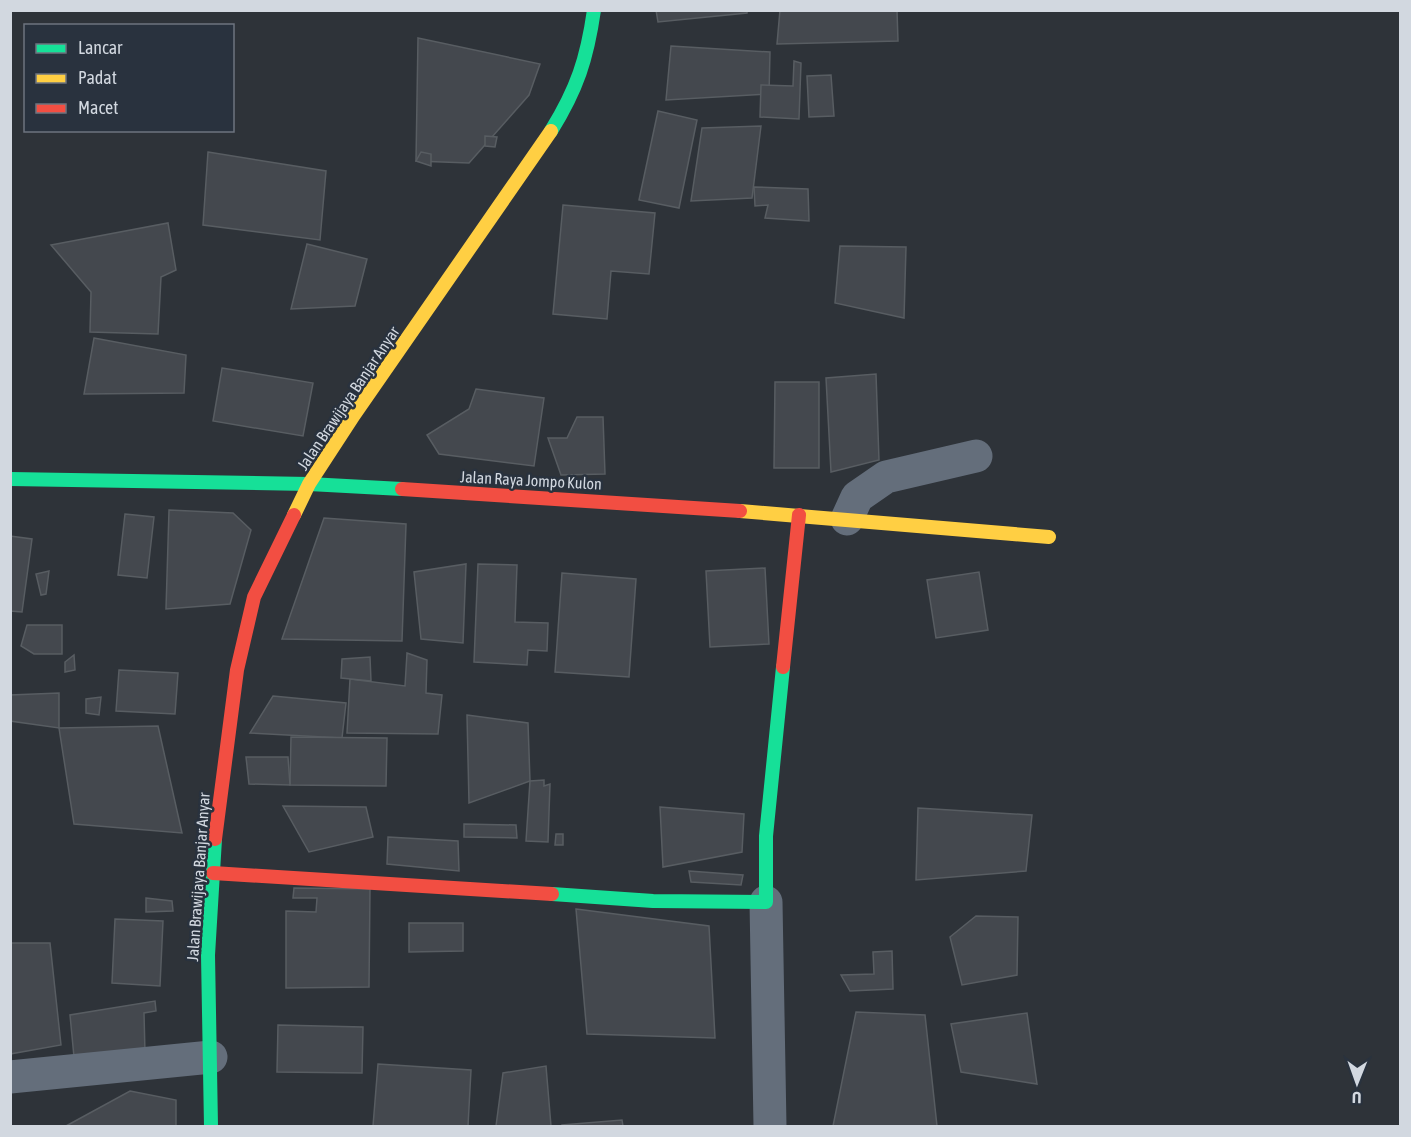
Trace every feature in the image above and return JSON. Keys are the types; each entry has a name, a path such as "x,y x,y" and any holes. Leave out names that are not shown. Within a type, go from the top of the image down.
{"street":[{"name":"Jalan Brawijaya Banjar Anyar","path":"211,1126 208,955 217,817 235,681 254,597 309,484 354,415 541,148 571,98 585,61 594,10"},
{"path":"847,519 857,497 886,477 976,456"},
{"name":"Jalan Raya Jompo Kulon","path":"10,479 309,484 632,502 1049,537"},
{"path":"770,1126 766,836 799,515"},
{"path":"213,873 394,882 653,901 766,902"},
{"path":"10,1077 211,1057"}],"building":[{"path":"656,10 747,10 747,13 658,22"},
{"path":"780,10 897,10 898,41 777,44"},
{"path":"418,38 540,64 529,95 469,163 416,161"},
{"path":"671,46 770,52 769,94 666,100"},
{"path":"794,61 801,63 799,119 760,117 761,85 793,86"},
{"path":"831,75 834,116 809,117 807,76"},
{"path":"658,111 697,120 679,208 639,200"},
{"path":"761,126 752,198 691,201 702,128"},
{"path":"485,136 497,137 495,147 485,146"},
{"path":"208,152 326,171 320,240 203,225"},
{"path":"421,152 431,154 431,166 416,161"},
{"path":"754,187 808,189 809,221 765,218 768,205 755,206"},
{"path":"563,205 655,213 649,274 611,271 607,319 553,314"},
{"path":"168,223 176,270 161,277 158,334 90,332 91,292 51,245"},
{"path":"307,244 367,259 355,306 291,309"},
{"path":"840,246 906,247 904,318 835,303"},
{"path":"94,338 186,355 184,393 84,394"},
{"path":"222,368 313,383 303,436 213,421"},
{"path":"876,374 879,460 831,472 826,378"},
{"path":"775,382 819,382 819,468 774,468"},
{"path":"476,389 544,398 534,466 439,454 427,435 469,409"},
{"path":"577,417 603,417 605,474 561,475 548,438 567,438"},
{"path":"169,510 233,513 251,530 230,604 166,609"},
{"path":"125,514 154,517 147,578 118,575"},
{"path":"324,518 406,524 402,641 282,639"},
{"path":"10,536 32,539 22,612 10,611"},
{"path":"466,564 463,643 421,639 414,572"},
{"path":"478,564 517,565 515,622 548,623 547,651 528,650 527,665 474,662"},
{"path":"765,568 769,644 710,647 706,571"},
{"path":"49,571 46,594 41,595 36,574"},
{"path":"979,572 988,630 936,638 927,580"},
{"path":"562,573 636,579 629,677 555,672"},
{"path":"27,625 62,625 62,654 34,654 21,646"},
{"path":"407,653 427,660 426,693 442,695 438,734 347,733 350,679 405,686"},
{"path":"74,655 75,670 65,672 65,662"},
{"path":"370,657 371,681 341,678 342,659"},
{"path":"119,670 178,673 175,714 116,711"},
{"path":"59,693 59,728 10,721 10,695"},
{"path":"273,696 346,703 342,738 250,733"},
{"path":"101,697 99,715 86,713 86,699"},
{"path":"467,715 528,723 530,781 469,803"},
{"path":"158,726 182,833 74,824 59,728"},
{"path":"291,737 387,738 386,786 290,785"},
{"path":"246,757 288,757 290,785 249,784"},
{"path":"544,780 544,786 550,784 548,842 526,841 530,781"},
{"path":"283,806 366,807 373,837 309,852"},
{"path":"660,807 744,814 742,852 663,867"},
{"path":"918,808 1032,815 1026,871 916,880"},
{"path":"464,824 516,825 517,838 464,837"},
{"path":"556,834 563,834 563,845 555,845"},
{"path":"388,837 458,841 459,871 387,864"},
{"path":"689,871 743,875 741,885 691,882"},
{"path":"294,888 370,889 369,987 286,988 286,911 316,912 317,898 293,898"},
{"path":"146,898 172,901 173,911 146,912"},
{"path":"576,909 709,926 715,1038 587,1034"},
{"path":"976,916 1018,917 1017,975 962,985 950,937"},
{"path":"115,919 163,921 160,986 112,983"},
{"path":"409,923 463,923 463,951 409,952"},
{"path":"10,943 50,943 61,1045 10,1054"},
{"path":"892,951 893,989 850,991 841,975 874,974 873,952"},
{"path":"155,1001 156,1011 144,1013 145,1053 74,1057 70,1015"},
{"path":"856,1012 925,1015 937,1126 833,1126"},
{"path":"1027,1013 1037,1084 961,1072 951,1024"},
{"path":"278,1025 363,1027 362,1073 277,1072"},
{"path":"378,1064 471,1070 468,1126 373,1126"},
{"path":"546,1066 551,1126 496,1126 503,1073"},
{"path":"130,1091 176,1100 176,1126 66,1126"},
{"path":"622,1120 623,1126 562,1126 562,1125"}],"traffic: fast":[{"path":"551,131 580,73 594,10"},
{"path":"10,479 309,484 402,489"},
{"path":"552,894 653,901 766,902 766,836 783,667"},
{"path":"211,1126 208,955 215,839"}],"traffic: slow":[{"path":"294,515 309,484 354,415 551,131"},
{"path":"740,511 1049,537"}],"traffic: jam":[{"path":"402,489 740,511"},
{"path":"215,839 237,670 254,597 294,515"},
{"path":"783,667 799,515"},
{"path":"213,873 552,894"}]}
